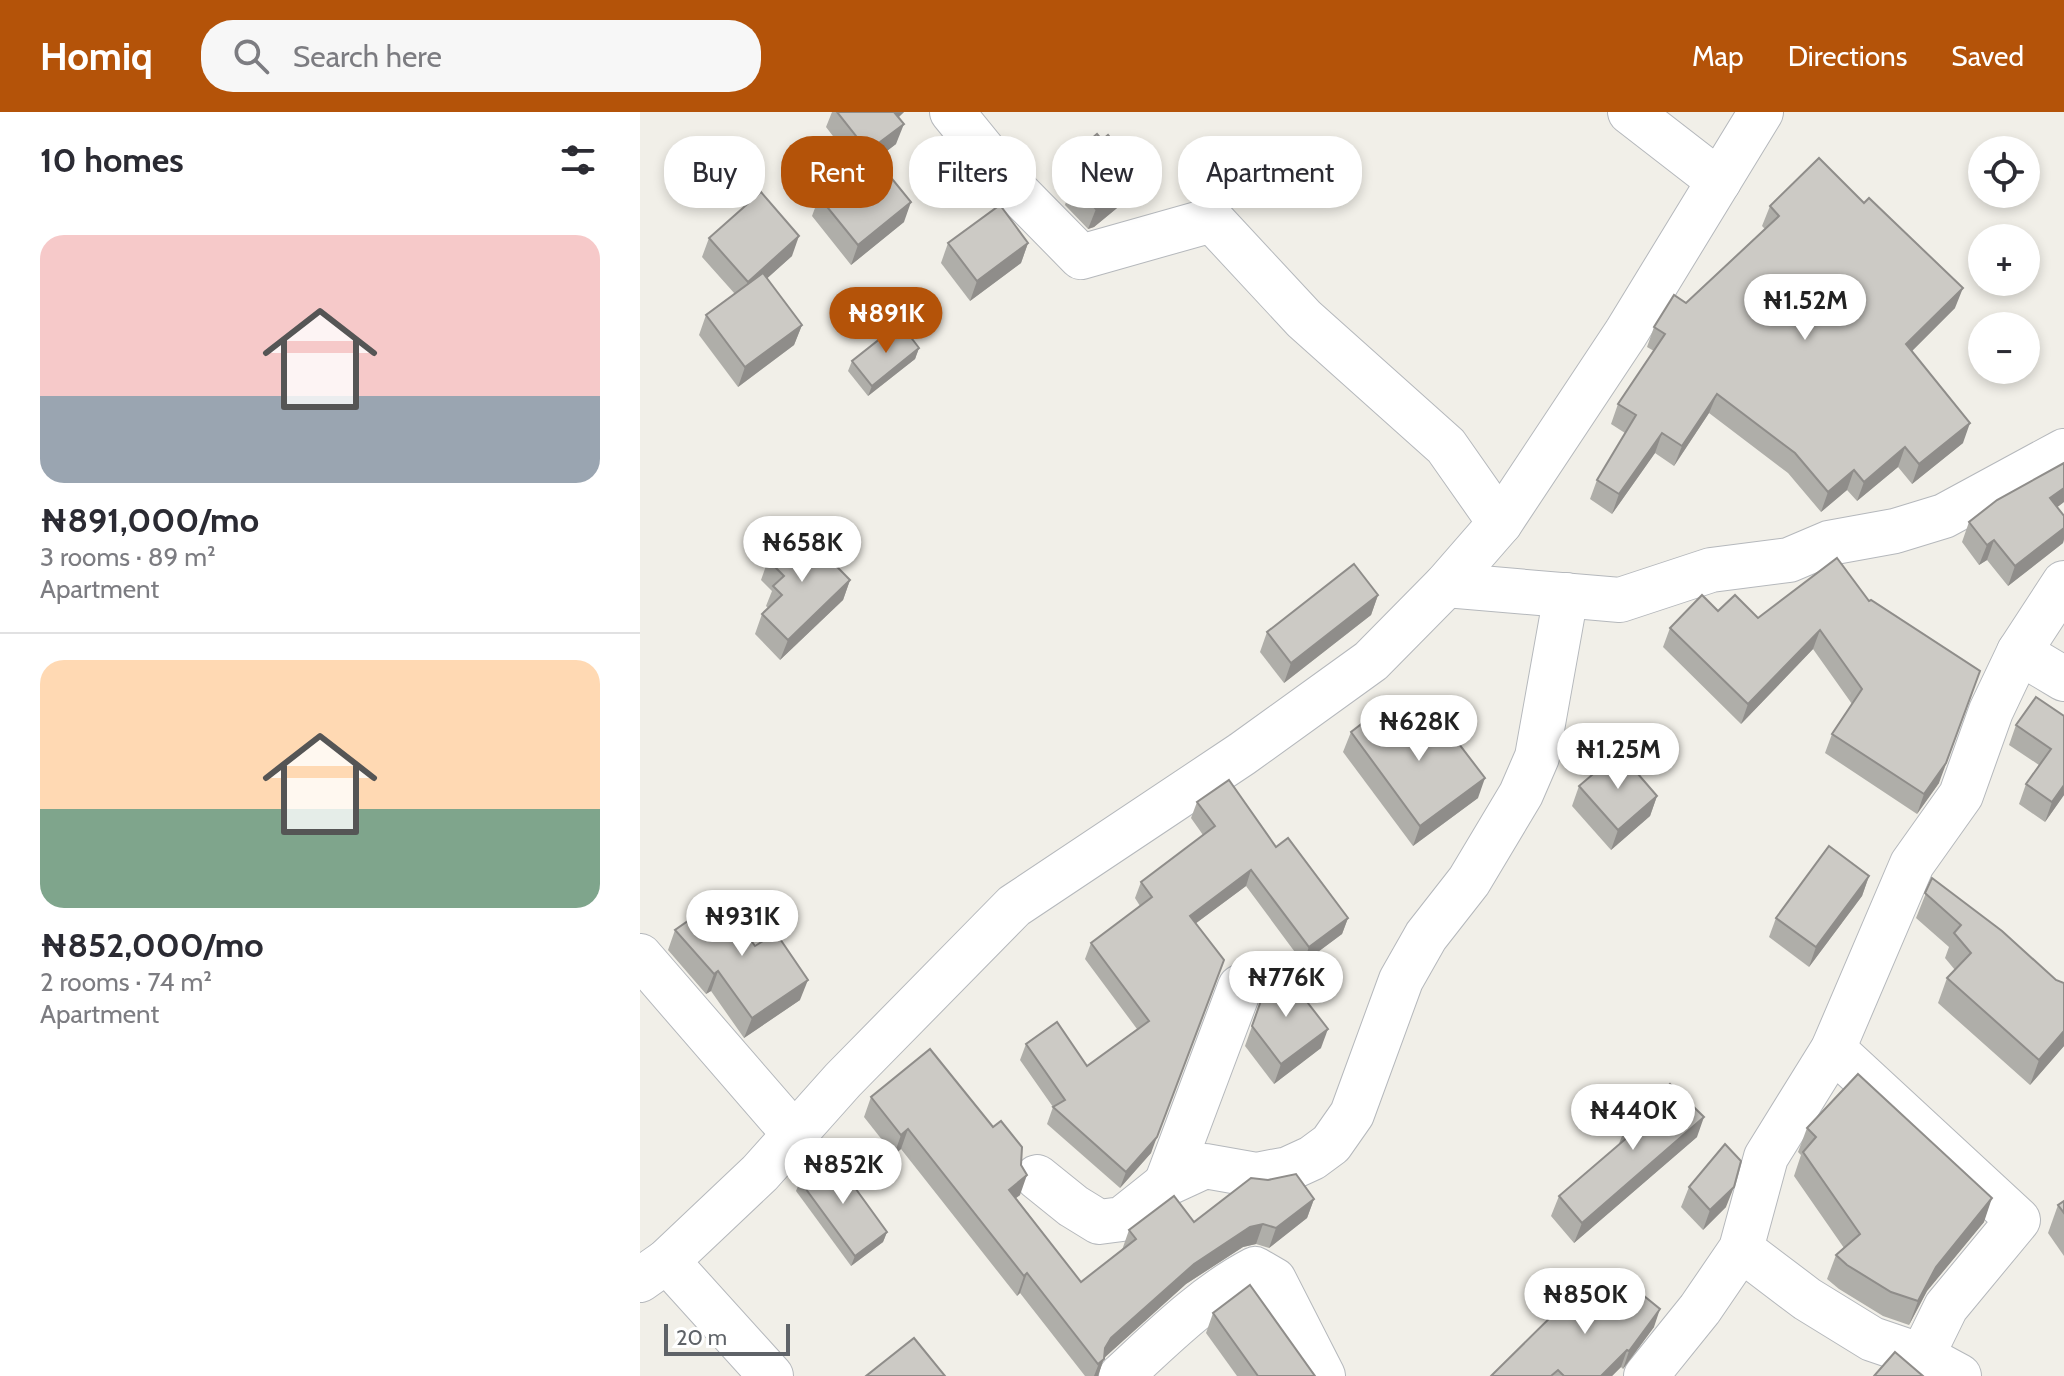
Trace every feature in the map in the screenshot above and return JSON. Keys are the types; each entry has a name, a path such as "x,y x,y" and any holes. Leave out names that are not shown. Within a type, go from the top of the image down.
{"street":[{"path":"952,112 1017,192 1081,257 1212,220 1304,319 1446,446 1500,523"},
{"path":"1630,112 1719,181"},
{"path":"771,1376 654,1270 796,1136 843,1080 1014,906 1242,754 1371,661 1446,585 1500,523 1626,333 1761,112"},
{"path":"1446,585 1620,600 1711,570 1789,560 1829,543 1895,531 1944,516 2064,451"},
{"path":"1646,1376 1700,1309 1741,1249 1766,1157 1833,1049 1912,864 1961,795 1991,711 2019,652 2064,583"},
{"path":"1037,1177 1099,1222 1122,1219 1166,1184 1205,1166 1256,1175 1288,1169 1312,1158 1331,1144 1352,1114 1401,980 1426,936 1469,881 1492,844 1521,794 1537,757 1566,595"},
{"path":"2019,652 2064,679"},
{"path":"1912,864 1947,891"},
{"path":"640,956 796,1136"},
{"path":"1166,1184 1240,987"},
{"path":"1741,1249 1807,1299 1872,1339 1940,1366 1946,1307 2018,1220 1833,1049"},
{"path":"1121,1376 1188,1316 1237,1278 1255,1269 1274,1280 1323,1376"}],"building":[{"path":"837,112 894,112 904,124 888,136 856,136"},
{"path":"1819,158 1864,203 1869,198 1963,288 1906,344 1970,423 1919,464 1905,447 1864,482 1854,470 1828,492 1795,453 1717,394 1682,446 1662,433 1619,494 1597,480 1636,415 1618,404 1665,334 1654,327 1674,295 1686,303 1779,216 1770,206"},
{"path":"893,180 909,204 858,245 828,208 893,208"},
{"path":"765,197 799,236 748,282 709,238 743,208 765,208"},
{"path":"996,208 1002,208 1028,243 977,281 948,243"},
{"path":"763,273 802,325 745,367 706,315"},
{"path":"900,323 919,348 872,386 852,361"},
{"path":"2064,463 2064,488 2050,498 2064,516 2064,528 2015,566 1994,540 1987,545 1969,522 1997,500"},
{"path":"800,529 850,580 788,640 762,614 782,595 773,586 784,576 768,560"},
{"path":"1837,558 1869,601 1980,671 1946,763 1924,794 1832,734 1862,689 1820,630 1748,704 1670,628 1702,595 1718,611 1735,595 1758,618"},
{"path":"1354,564 1378,595 1291,663 1267,632"},
{"path":"2036,697 2064,716 2064,785 2052,802 2026,784 2051,749 2016,725"},
{"path":"1381,709 1400,735 1433,710 1485,778 1420,826 1351,732"},
{"path":"1619,752 1657,796 1618,830 1579,786"},
{"path":"1229,780 1276,847 1288,838 1348,918 1309,947 1251,870 1190,916 1224,960 1157,1137 1126,1172 1053,1107 1065,1100 1026,1044 1057,1022 1087,1066 1149,1021 1091,943 1152,897 1141,882 1215,826 1197,802"},
{"path":"1829,846 1869,876 1816,947 1776,918"},
{"path":"1932,878 2002,931 2056,980 2064,983 2064,1031 2039,1060 1947,978 1971,953 1954,933 1961,925 1925,893"},
{"path":"721,898 755,946 776,933 808,980 752,1018 718,971 714,974 675,930"},
{"path":"1284,972 1328,1029 1281,1064 1252,1026 1267,984"},
{"path":"930,1049 993,1127 1001,1121 1022,1147 1021,1165 1027,1175 1009,1190 1081,1282 1136,1239 1129,1230 1174,1196 1194,1222 1251,1178 1268,1180 1296,1174 1314,1199 1276,1228 1263,1224 1250,1227 1194,1264 1111,1338 1105,1348 1104,1359 1098,1364 908,1129 901,1135 871,1097"},
{"path":"1858,1074 1992,1198 1936,1267 1918,1301 1891,1292 1836,1255 1860,1234 1803,1152 1816,1137 1807,1128"},
{"path":"1670,1084 1704,1117 1582,1223 1559,1196 1629,1136 1624,1131"},
{"path":"1725,1144 1741,1161 1734,1187 1710,1210 1689,1187"},
{"path":"832,1156 887,1232 855,1256 800,1181"},
{"path":"1617,1274 1660,1309 1629,1351 1601,1376 1564,1376 1558,1370 1551,1376 1491,1376 1564,1304 1580,1319"},
{"path":"1250,1285 1315,1376 1258,1376 1213,1313"},
{"path":"914,1338 945,1376 866,1376"},
{"path":"1895,1352 1923,1376 1874,1376"}]}
